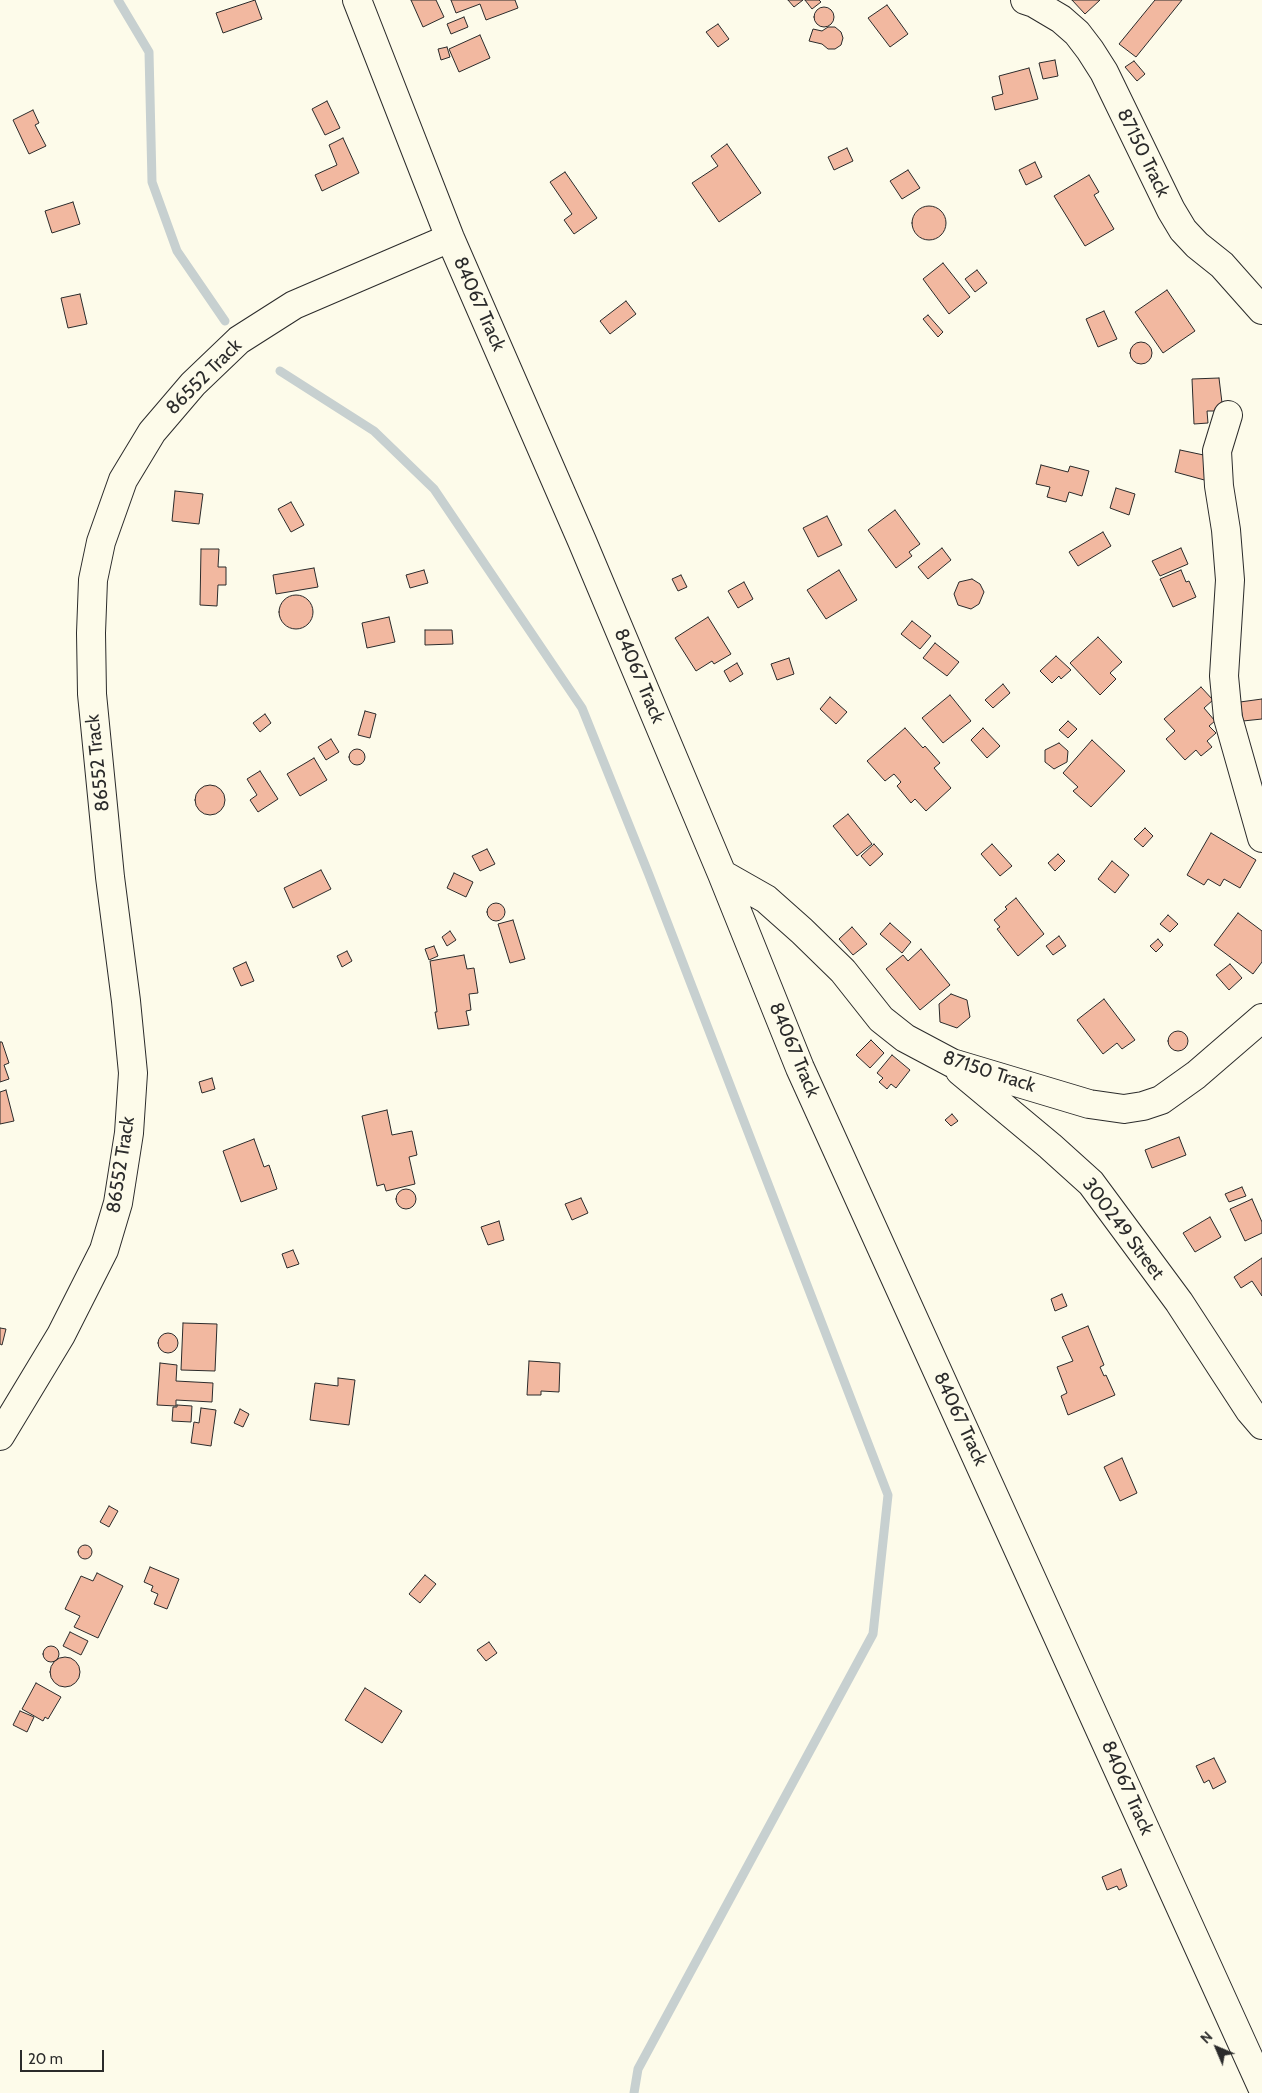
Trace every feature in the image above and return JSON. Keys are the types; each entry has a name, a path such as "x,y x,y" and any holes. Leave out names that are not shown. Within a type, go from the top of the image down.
{"street":[{"name":"84067 Track","path":"357,0 450,238 582,541 722,874 800,1068 1262,2087"},
{"name":"87150 Track","path":"1032,1 1061,19 1077,33 1090,50 1104,72 1167,202 1183,230 1197,245 1222,265 1262,310"},
{"name":"86552 Track","path":"0,1436 61,1335 104,1250 118,1203 129,1133 133,1073 110,877 93,704 91,633 93,580 101,542 123,480 152,432 193,384 239,340 294,305 450,238"},
{"path":"1228,415 1218,451 1219,486 1226,530 1230,580 1224,676 1228,718 1262,838"},
{"name":"87150 Track","path":"722,874 766,899 802,931 843,971 881,1019 905,1038 952,1063 1089,1104 1124,1109 1161,1100 1176,1091 1262,1018"},
{"name":"300249 Street","path":"952,1063 1050,1146 1090,1183 1179,1302 1250,1411 1262,1425"}],"building":[{"path":"255,0 262,19 223,33 216,13"},
{"path":"411,0 436,0 444,17 423,27"},
{"path":"451,0 515,0 518,8 486,20 480,4 456,13"},
{"path":"788,0 803,0 794,7"},
{"path":"805,0 819,0 821,2 812,9"},
{"path":"1072,0 1100,0 1085,14"},
{"path":"1155,0 1182,0 1136,57 1119,44"},
{"path":"887,5 908,34 890,47 868,18"},
{"path":"824,7 831,10 834,17 831,24 824,27 817,24 814,17 817,10"},
{"path":"464,17 468,27 451,34 447,24"},
{"path":"718,24 729,39 718,47 706,32"},
{"path":"828,27 835,27 841,32 843,38 841,45 835,49 828,49 822,44 809,41 813,29 822,31"},
{"path":"480,35 490,58 459,72 449,49"},
{"path":"447,47 450,57 441,60 438,49"},
{"path":"1055,60 1058,76 1043,79 1039,63"},
{"path":"1134,61 1145,74 1137,81 1125,67"},
{"path":"1029,68 1038,99 995,110 992,97 1003,94 999,76"},
{"path":"327,101 340,128 325,135 312,109"},
{"path":"33,110 39,123 35,125 46,146 29,154 13,120"},
{"path":"343,138 359,173 322,191 315,175 337,165 329,145"},
{"path":"727,144 761,193 719,222 692,183 718,166 711,156"},
{"path":"847,148 853,161 834,170 828,157"},
{"path":"1035,162 1042,177 1026,185 1019,170"},
{"path":"908,170 920,188 902,199 890,181"},
{"path":"565,172 597,218 574,234 564,220 572,214 550,182"},
{"path":"1089,175 1099,192 1094,195 1114,229 1085,246 1054,196"},
{"path":"73,202 80,224 52,233 45,211"},
{"path":"929,206 936,207 941,211 945,216 945,230 941,235 936,239 929,240 922,239 917,235 913,230 912,223 913,216 917,211 922,207"},
{"path":"943,263 970,297 949,314 923,279"},
{"path":"977,270 987,283 975,292 965,279"},
{"path":"1167,290 1195,331 1163,353 1135,312"},
{"path":"80,294 87,324 68,328 61,298"},
{"path":"626,301 636,314 610,334 600,321"},
{"path":"1104,311 1117,339 1098,347 1086,319"},
{"path":"928,315 943,332 938,337 923,319"},
{"path":"1141,342 1149,345 1152,353 1149,361 1141,364 1133,361 1130,353 1133,345"},
{"path":"1219,378 1223,411 1207,411 1208,423 1194,424 1192,379"},
{"path":"1180,450 1213,457 1208,481 1175,472"},
{"path":"1041,465 1068,472 1070,466 1089,471 1082,496 1069,492 1066,502 1047,497 1050,487 1036,484"},
{"path":"1116,488 1135,494 1129,515 1110,508"},
{"path":"175,491 203,494 199,524 172,521"},
{"path":"291,502 304,525 291,532 278,509"},
{"path":"895,510 920,544 909,552 912,556 896,568 868,530"},
{"path":"827,516 842,545 818,557 803,528"},
{"path":"1103,532 1111,546 1078,566 1069,552"},
{"path":"942,548 951,560 928,579 918,567"},
{"path":"1181,548 1188,564 1160,576 1152,561"},
{"path":"201,549 219,549 218,567 226,567 226,585 218,585 217,606 200,605"},
{"path":"314,568 318,587 276,594 273,575"},
{"path":"424,570 428,583 410,588 406,575"},
{"path":"839,570 857,600 826,619 807,590"},
{"path":"1181,570 1186,582 1189,581 1196,597 1173,607 1160,579"},
{"path":"681,575 687,587 678,591 672,579"},
{"path":"972,579 980,584 984,592 979,604 971,609 958,605 954,594 959,582"},
{"path":"744,582 753,599 738,608 728,591"},
{"path":"296,595 303,596 308,600 312,605 312,619 308,624 303,628 296,629 289,628 284,624 280,619 279,612 280,605 284,600 289,596"},
{"path":"389,617 395,642 367,648 362,623"},
{"path":"708,617 731,654 714,664 712,661 696,671 675,638"},
{"path":"912,621 931,636 920,649 901,634"},
{"path":"425,630 452,630 453,644 425,645"},
{"path":"1098,637 1122,662 1110,673 1116,679 1100,695 1070,663"},
{"path":"935,643 959,662 947,676 923,658"},
{"path":"1056,656 1071,670 1061,679 1059,676 1052,683 1040,671"},
{"path":"789,658 794,674 777,680 771,664"},
{"path":"737,663 743,674 730,682 724,671"},
{"path":"1003,684 1010,693 993,708 985,700"},
{"path":"1201,687 1213,700 1204,708 1215,721 1209,726 1216,733 1207,741 1212,747 1201,756 1196,750 1185,760 1166,739 1175,731 1164,719"},
{"path":"950,695 971,721 943,743 922,718"},
{"path":"830,697 847,712 836,724 820,709"},
{"path":"1262,699 1262,719 1243,721 1240,702"},
{"path":"365,711 376,714 370,738 358,735"},
{"path":"265,714 271,723 260,732 253,723"},
{"path":"1068,721 1077,729 1068,738 1059,730"},
{"path":"905,728 940,763 934,768 951,788 926,811 915,799 911,803 897,786 901,782 894,774 885,781 867,761"},
{"path":"983,728 1000,746 987,758 971,740"},
{"path":"331,739 339,752 326,760 318,747"},
{"path":"1092,740 1125,771 1091,807 1073,791 1078,787 1063,773"},
{"path":"1059,743 1068,751 1067,762 1054,769 1045,762 1045,750"},
{"path":"354,749 360,749 365,754 363,763 354,765 349,760 349,754"},
{"path":"314,758 327,780 300,796 287,774"},
{"path":"260,771 278,799 258,812 250,800 257,795 247,779"},
{"path":"210,785 221,789 225,800 221,811 210,815 199,811 195,800 199,789"},
{"path":"848,814 872,844 857,856 833,826"},
{"path":"1145,828 1153,836 1143,847 1134,839"},
{"path":"1211,833 1256,860 1240,888 1224,879 1220,886 1208,879 1204,885 1187,875"},
{"path":"874,844 883,854 870,866 861,856"},
{"path":"992,844 1012,866 1000,876 981,854"},
{"path":"487,849 495,864 480,871 472,856"},
{"path":"1058,854 1065,861 1055,871 1048,863"},
{"path":"1112,861 1129,875 1115,893 1098,879"},
{"path":"321,870 331,889 293,908 284,888"},
{"path":"454,873 473,882 466,897 447,888"},
{"path":"1016,898 1044,934 1018,956 997,929 1000,927 994,920"},
{"path":"496,903 502,906 505,912 502,918 496,921 490,918 487,912 490,906"},
{"path":"1238,913 1262,931 1262,962 1253,974 1214,945"},
{"path":"1168,915 1178,924 1170,932 1160,924"},
{"path":"513,920 525,959 510,963 498,924"},
{"path":"890,923 911,942 902,953 880,934"},
{"path":"852,927 867,944 853,955 839,939"},
{"path":"450,931 456,940 447,946 442,937"},
{"path":"1059,936 1066,946 1053,955 1046,946"},
{"path":"1158,939 1163,945 1156,952 1150,946"},
{"path":"434,946 438,956 429,960 425,949"},
{"path":"921,949 950,985 920,1010 886,969 903,955 908,961"},
{"path":"347,951 352,961 342,967 337,956"},
{"path":"464,955 467,969 474,968 478,993 469,994 471,1010 466,1011 469,1025 438,1029 430,961"},
{"path":"246,962 254,981 241,986 233,968"},
{"path":"1230,964 1242,978 1229,990 1216,975"},
{"path":"951,994 967,1000 970,1017 957,1028 940,1022 939,1004"},
{"path":"1104,999 1135,1040 1122,1049 1117,1043 1103,1054 1077,1020"},
{"path":"1178,1031 1185,1034 1188,1041 1185,1048 1178,1051 1171,1048 1168,1041 1171,1034"},
{"path":"871,1040 884,1053 870,1068 856,1055"},
{"path":"0,1042 2,1042 9,1063 4,1065 9,1079 0,1082"},
{"path":"892,1055 910,1070 896,1088 891,1084 887,1089 879,1082 883,1078 877,1073"},
{"path":"212,1078 215,1089 202,1093 199,1082"},
{"path":"6,1090 14,1121 0,1124 0,1092"},
{"path":"387,1110 392,1135 412,1131 417,1155 409,1157 415,1184 386,1191 384,1184 377,1186 362,1116"},
{"path":"952,1114 958,1121 951,1126 945,1120"},
{"path":"1179,1137 1186,1155 1152,1168 1145,1150"},
{"path":"254,1139 264,1167 269,1165 277,1189 241,1202 223,1151"},
{"path":"1242,1187 1246,1196 1229,1202 1225,1194"},
{"path":"406,1189 413,1192 416,1199 413,1206 406,1209 399,1206 396,1199 399,1192"},
{"path":"581,1198 588,1213 572,1220 565,1204"},
{"path":"1252,1199 1262,1222 1262,1233 1245,1241 1230,1209"},
{"path":"1210,1217 1221,1237 1195,1252 1183,1233"},
{"path":"499,1221 504,1240 488,1245 481,1227"},
{"path":"293,1250 299,1264 287,1268 282,1254"},
{"path":"1262,1258 1262,1296 1252,1281 1241,1288 1234,1277"},
{"path":"1062,1294 1067,1306 1055,1311 1051,1299"},
{"path":"183,1323 217,1324 215,1371 181,1370"},
{"path":"1088,1326 1104,1365 1100,1367 1104,1376 1106,1375 1115,1395 1068,1415 1061,1396 1067,1393 1057,1367 1073,1361 1062,1337"},
{"path":"0,1328 6,1329 2,1345 0,1344"},
{"path":"168,1333 175,1336 178,1343 175,1350 168,1353 161,1350 158,1343 161,1336"},
{"path":"529,1361 560,1363 559,1392 541,1391 541,1395 527,1395"},
{"path":"160,1363 177,1365 176,1381 213,1383 212,1402 176,1400 176,1406 157,1405"},
{"path":"338,1378 355,1380 349,1425 310,1420 315,1383 338,1386"},
{"path":"177,1405 192,1406 191,1422 172,1421 173,1407 177,1407"},
{"path":"201,1408 216,1410 211,1446 191,1443 194,1422 199,1423"},
{"path":"240,1409 249,1414 243,1427 234,1423"},
{"path":"1122,1458 1137,1493 1120,1501 1104,1467"},
{"path":"109,1506 118,1511 109,1527 100,1522"},
{"path":"82,1545 88,1545 92,1552 88,1559 82,1559 78,1555 78,1549"},
{"path":"150,1567 179,1579 167,1609 154,1604 158,1594 151,1591 153,1586 144,1582"},
{"path":"97,1573 123,1586 98,1638 74,1627 80,1616 65,1609 81,1576 93,1581"},
{"path":"425,1575 436,1584 420,1603 409,1594"},
{"path":"70,1632 88,1641 81,1655 63,1646"},
{"path":"489,1642 497,1653 486,1661 477,1650"},
{"path":"51,1646 57,1648 59,1654 57,1660 51,1662 45,1660 43,1654 45,1648"},
{"path":"65,1657 76,1661 80,1672 76,1683 65,1687 54,1683 50,1672 54,1661"},
{"path":"36,1683 61,1697 48,1719 45,1717 43,1721 22,1709"},
{"path":"365,1688 402,1711 382,1743 345,1720"},
{"path":"20,1711 34,1717 27,1732 13,1725"},
{"path":"1214,1758 1226,1782 1213,1789 1209,1780 1204,1783 1196,1766"},
{"path":"1121,1869 1127,1886 1119,1890 1117,1886 1107,1890 1102,1877"}],"waterway":[{"path":"118,0 149,52 152,182 177,251 225,321"},
{"path":"280,371 374,431 434,489 582,708 649,875 888,1495 873,1634 638,2069 634,2093"}]}
